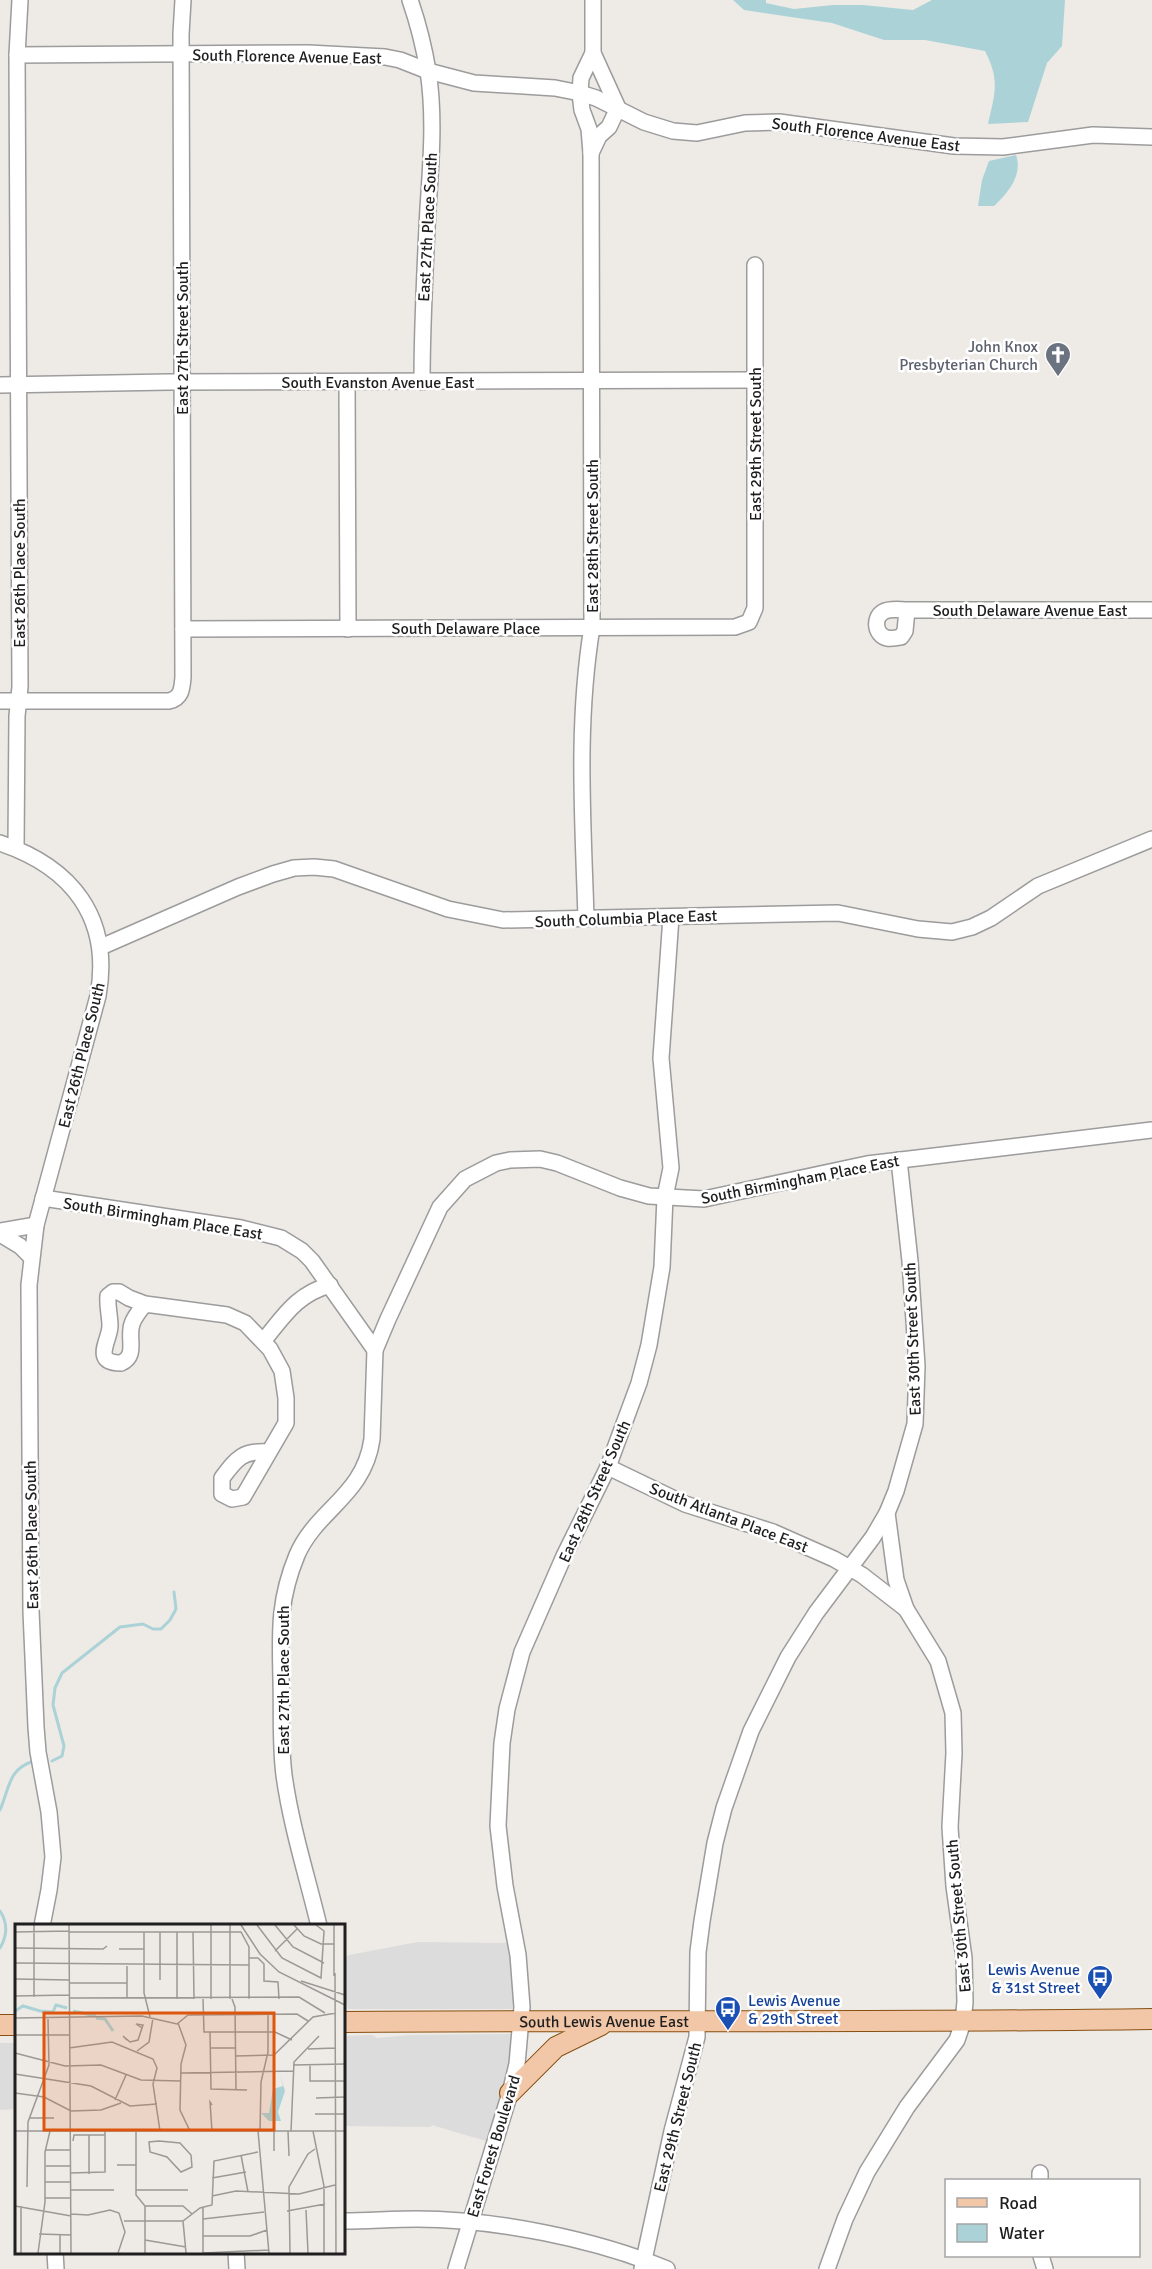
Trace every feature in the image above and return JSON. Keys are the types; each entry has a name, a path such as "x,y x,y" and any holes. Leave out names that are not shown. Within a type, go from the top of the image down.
{"main road":[{"name":"South Lewis Avenue East","path":"345,2022 963,2022 1152,2019"},
{"path":"510,2093 556,2047 608,2021"}],"street":[{"name":"East 26th Place South","path":"20,0 17,55 19,701 16,848 50,866 75,891 89,913 101,947 101,979 98,996 36,1225 28,1305 32,1632 38,1752 49,1812 53,1857 42,1924"},
{"name":"East 27th Street South","path":"19,701 169,701 181,694 183,677 181,54 183,0"},
{"name":"East 27th Place South","path":"410,0 419,27 431,98 431,165 422,325 422,382"},
{"name":"East 28th Street South","path":"593,0 593,53 618,108"},
{"name":"South Florence Avenue East","path":"17,55 308,53 368,56 400,60 428,71 474,83 555,88 580,93 618,108 644,122 684,133 745,123 779,122 954,146 978,147 1003,147 1093,135 1152,137"},
{"name":"East 28th Street South","path":"586,918 582,714 592,627 591,153 589,129 582,110 580,78 593,53"},
{"path":"591,153 599,136 609,127 618,108"},
{"name":"East 29th Street South","path":"749,622 755,608 755,264"},
{"name":"South Evanston Avenue East","path":"0,385 755,380"},
{"path":"347,382 348,629"},
{"name":"South Delaware Avenue East","path":"907,610 1152,610"},
{"name":"South Delaware Place","path":"183,629 735,627 749,622"},
{"path":"0,702 19,701"},
{"name":"South Columbia Place East","path":"101,947 238,887 273,874 304,867 334,869 448,909 473,916 503,920 838,913 918,929 952,932 972,927 991,918 1038,886 1152,840"},
{"path":"0,843 16,848"},
{"name":"East 28th Street South","path":"521,2022 520,1974 505,1886 498,1826 500,1766 506,1720 522,1652 533,1623 608,1467 639,1383 649,1345 662,1267 665,1197 671,1168 662,1080 661,1030 670,917"},
{"name":"South Birmingham Place East","path":"375,1350 440,1207 465,1179 480,1169 510,1160 540,1159 557,1163 620,1188 665,1197 704,1200 833,1171 898,1160 1152,1130"},
{"name":"East 30th Street South","path":"898,1160 910,1261 917,1366 915,1424 896,1491 887,1513 850,1568 906,1609"},
{"name":"South Birmingham Place East","path":"43,1198 241,1228 281,1238 302,1251 330,1285 375,1350"},
{"path":"0,1233 36,1225"},
{"path":"0,1233 20,1246 31,1257"},
{"path":"264,1340 300,1299 313,1290 330,1285"},
{"path":"145,1304 131,1327 132,1349 129,1356 121,1363 109,1360 104,1355 104,1349 110,1330 108,1296 113,1292 145,1304 227,1315 245,1323 264,1340 282,1371 286,1398 285,1428 269,1452"},
{"path":"356,1321 367,1323 388,1319"},
{"name":"East 27th Place South","path":"319,1924 284,1775 280,1639 282,1598 299,1552 310,1534 353,1487 368,1458 372,1439 375,1350"},
{"name":"South Atlanta Place East","path":"608,1467 685,1504 773,1532 850,1568"},
{"name":"East 30th Street South","path":"827,2269 845,2219 867,2172 907,2107 957,2040 963,2022 964,1958 954,1886 950,1827 954,1753 953,1713 938,1661 906,1609 896,1580 887,1513"},
{"name":"East 29th Street South","path":"642,2264 672,2131 698,2037 698,1952 706,1886 724,1808 751,1731 788,1657 816,1613 850,1568"},
{"name":"East Forest Boulevard","path":"456,2269 510,2093 517,2064 521,2022"},
{"path":"345,2221 418,2219 511,2227 560,2237 642,2264 667,2269"},
{"path":"55,2254 56,2269"},
{"path":"236,2254 237,2269"}],"shaded area":[{"path":"418,1942 508,1943 514,2001 512,2009 348,2009 345,1998 345,1956"},
{"path":"513,2034 510,2068 486,2141 432,2125 431,2127 345,2126 345,2036 372,2035 377,2038 410,2035"},
{"path":"0,2043 15,2043 15,2109 0,2110"}],"water":[{"path":"733,0 766,0 766,3 794,9 863,5 913,10 932,0 1065,0 1062,46 1047,63 1028,122 988,124 995,87 993,70 985,51 925,40 884,40 832,23 744,10"},
{"path":"1016,155 1018,162 1016,176 1009,189 994,206 978,206 982,180 989,161"}],"waterway":[{"path":"52,1761 62,1756 64,1746 53,1705 55,1688 62,1673 120,1627 143,1624 153,1629 161,1629 176,1609 174,1592"},
{"path":"0,1810 14,1774 25,1764 34,1761"},
{"path":"0,1911 6,1930 0,1948"}],"place":[{"name":"John Knox Presbyterian Church","path":"1058,378"},
{"name":"Lewis Avenue & 31st Street","path":"1100,2001"},
{"name":"Lewis Avenue & 29th Street","path":"728,2032"}]}
